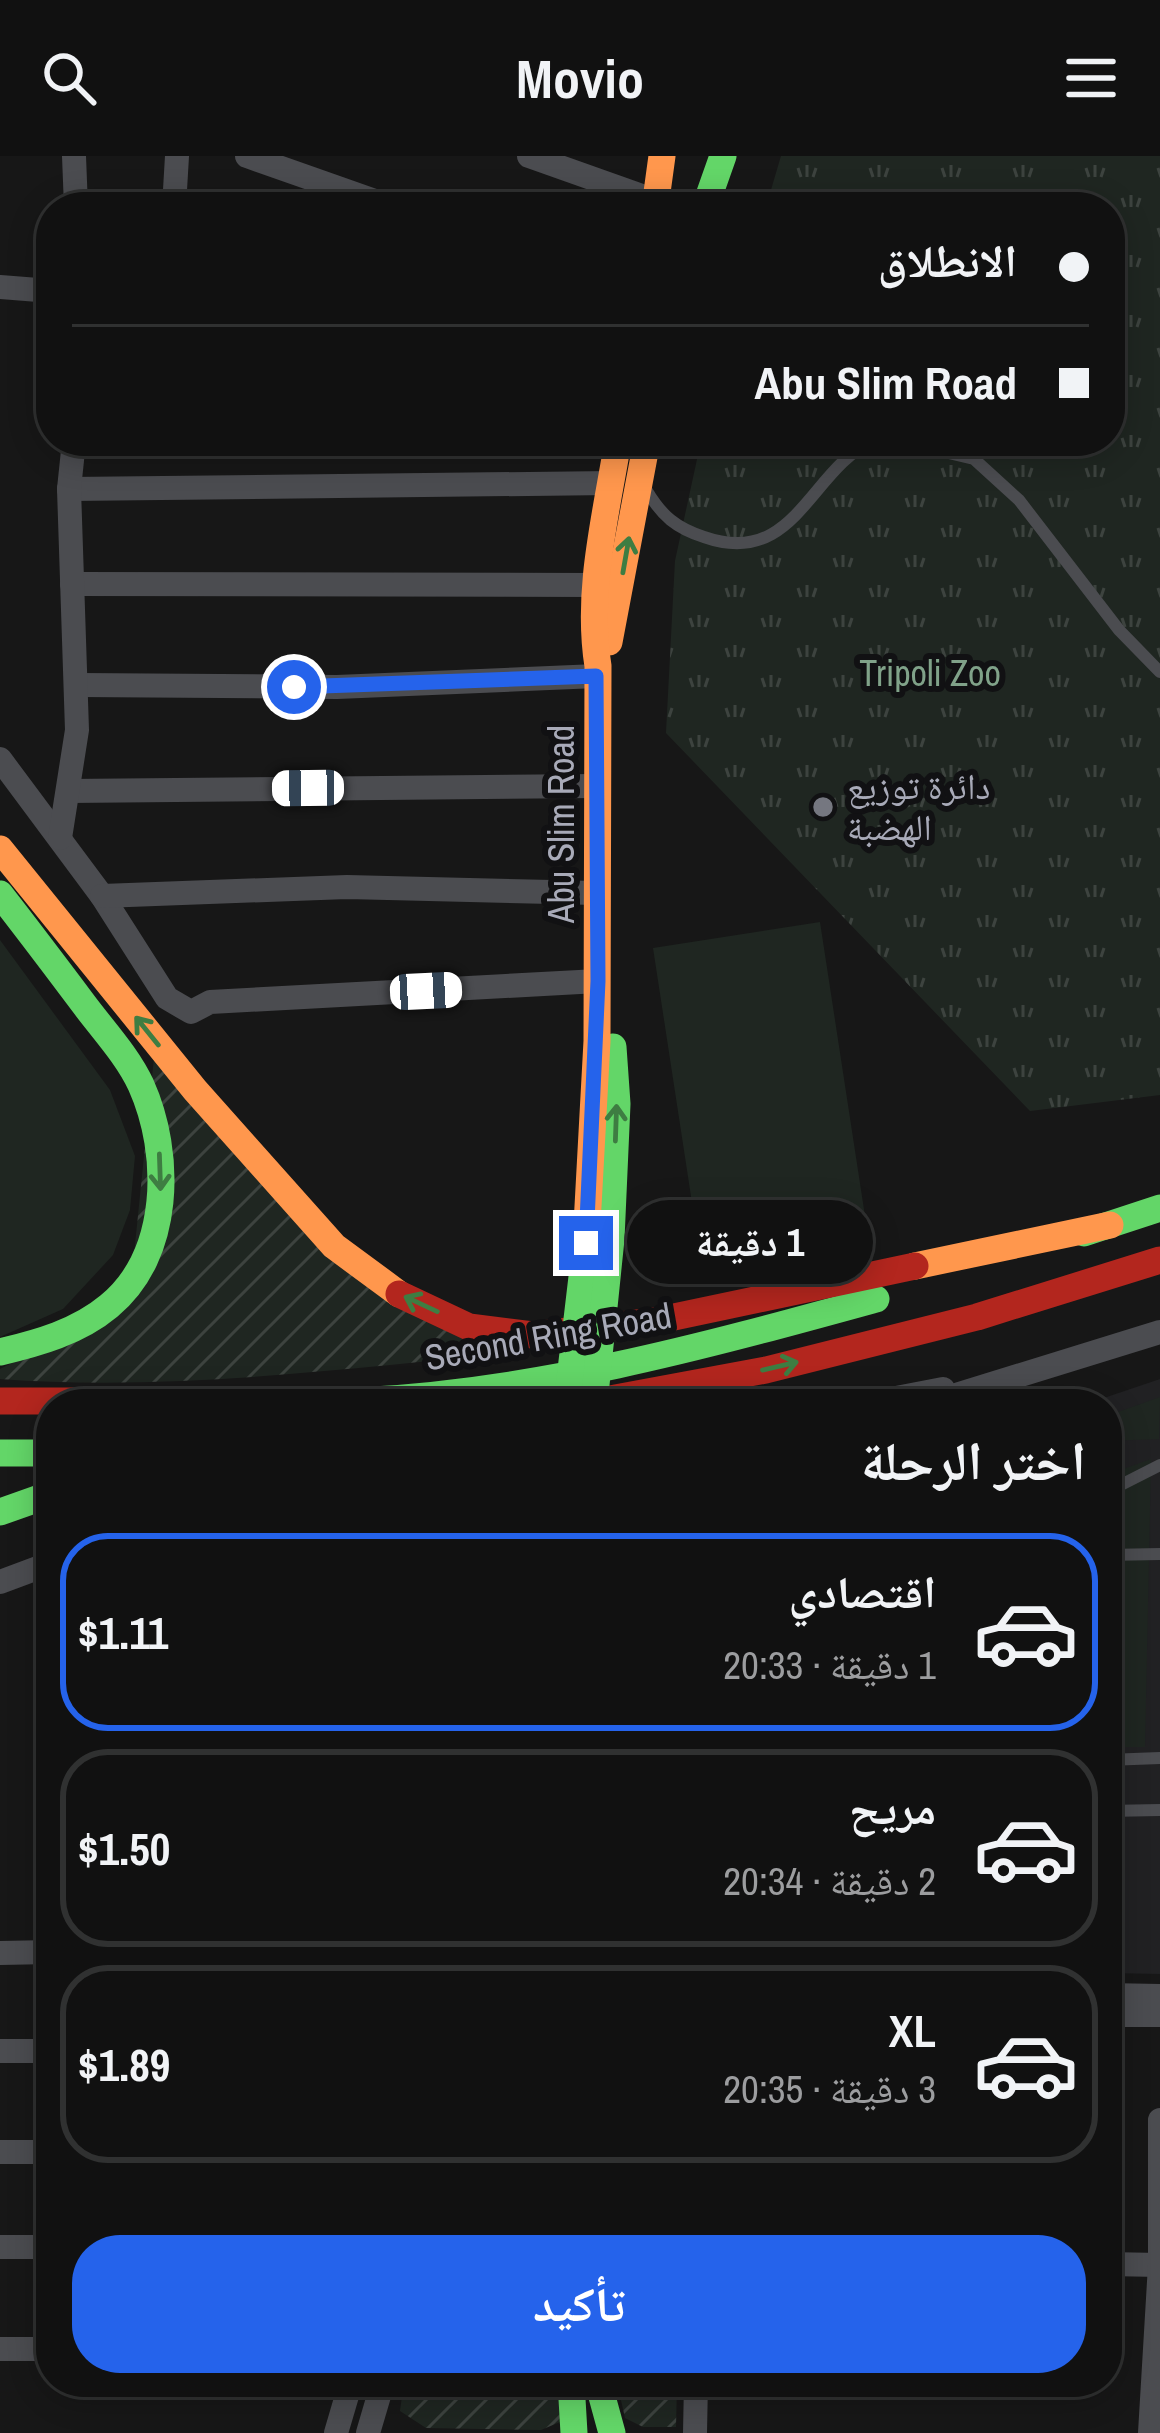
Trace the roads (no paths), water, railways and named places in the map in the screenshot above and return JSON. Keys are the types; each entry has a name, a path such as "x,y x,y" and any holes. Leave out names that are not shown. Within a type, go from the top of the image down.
{"main road":[{"path":"657,192 662,156"},
{"path":"710,192 723,156"},
{"name":"Abu Slim Road","path":"570,1389 599,1241 617,1104 613,1041 598,981 597,671 592,630 615,456"},
{"name":"Abu Slim Road","path":"597,671 611,636 644,456"},
{"path":"0,849 195,1090 334,1246 399,1294 469,1327 533,1336 656,1321 1110,1225"},
{"path":"0,894 107,1033 141,1086 158,1144 161,1200 147,1253 122,1294 85,1322 0,1352"},
{"name":"Second Ring Road","path":"482,1389 715,1343 935,1283 1160,1208"},
{"name":"Abu Slim Road","path":"594,1389 599,1241"},
{"name":"Second Ring Road","path":"664,1389 766,1370 956,1323 1160,1260"},
{"name":"Second Ring Road","path":"0,1401 36,1401"},
{"path":"0,1453 36,1453"},
{"path":"0,1512 36,1499"},
{"path":"572,2397 574,2433"},
{"path":"602,2397 612,2433"}],"street":[{"path":"74,156 75,192"},
{"path":"174,192 177,156"},
{"path":"247,156 349,192"},
{"path":"529,156 624,192"},
{"path":"0,287 36,290"},
{"path":"60,838 79,685 69,488 72,456"},
{"path":"69,488 610,483"},
{"path":"72,584 596,585"},
{"path":"79,685 337,687 597,671"},
{"path":"0,759 102,896 167,998 191,1012 210,1002 598,981"},
{"path":"68,790 595,786"},
{"path":"102,896 347,887 596,893"},
{"path":"972,1389 1160,1332"},
{"path":"952,1389 993,1382"},
{"path":"0,1582 36,1569"},
{"path":"0,1953 36,1952"},
{"path":"1122,1995 1160,1996"},
{"path":"1122,2014 1160,2015"},
{"path":"0,2050 36,2050"},
{"path":"1150,2433 1160,2265 1160,2120"},
{"path":"0,2152 36,2152"},
{"path":"0,2247 36,2247"},
{"path":"1122,2264 1160,2265"},
{"path":"0,2349 36,2349"},
{"path":"336,2433 346,2397"},
{"path":"368,2433 379,2397"},
{"path":"694,2433 695,2397"}],"lane":[{"path":"640,479 661,514 676,526 710,540 740,544 761,541 799,514 849,456"},
{"path":"961,456 974,459 1019,500 1119,630 1160,672"},
{"path":"1122,1484 1160,1465"},
{"path":"1122,1555 1160,1554"},
{"path":"1122,1759 1160,1758"},
{"path":"1122,1811 1160,1810"}],"place":[{"name":"دائرة توزيع الهضبة","path":"823,807"}],"park label":[{"name":"Tripoli Zoo","path":"930,673"}]}
